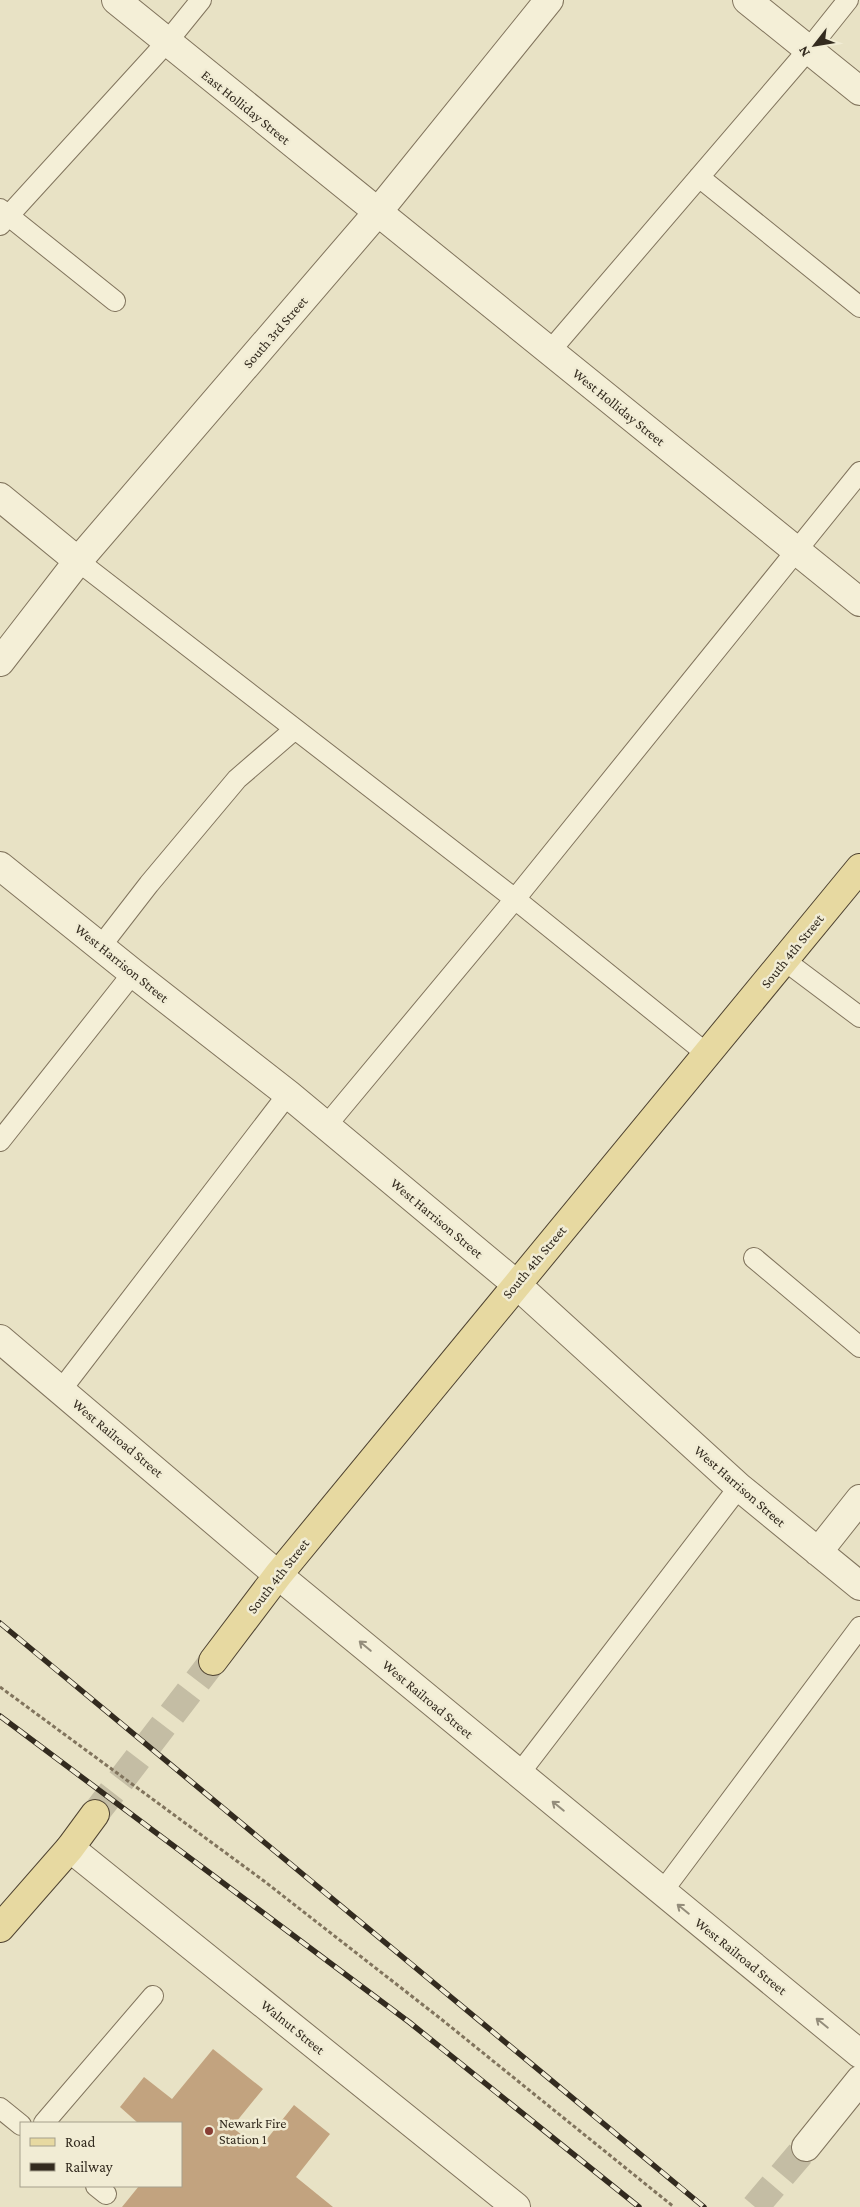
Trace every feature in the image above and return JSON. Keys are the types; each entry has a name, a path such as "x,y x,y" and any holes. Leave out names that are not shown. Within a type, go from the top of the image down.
{"main road":[{"name":"South 4th Street","path":"213,1661 278,1575 860,868"},
{"path":"0,1928 70,1848 95,1814"}],"street":[{"name":"East Holliday Street","path":"116,0 378,213"},
{"name":"South 3rd Street","path":"0,662 78,561 378,213 549,0"},
{"path":"747,0 860,91"},
{"name":"West Holliday Street","path":"378,213 860,602"},
{"path":"0,497 78,561"},
{"name":"West Harrison Street","path":"0,866 288,1094 516,1284 739,1487 860,1586"},
{"name":"West Railroad Street","path":"0,1339 278,1575 860,2054"},
{"path":"818,1552 860,1499"},
{"name":"Walnut Street","path":"70,1848 516,2207"},
{"path":"806,2147 855,2098"}],"lane":[{"path":"115,301 3,217 167,42 201,0"},
{"path":"550,351 808,50 848,0"},
{"path":"699,177 860,307"},
{"path":"326,1126 515,898 860,472"},
{"path":"78,561 515,898 707,1054"},
{"path":"101,946 149,884 238,779 296,729"},
{"path":"784,960 860,1017"},
{"path":"0,1141 133,973"},
{"path":"61,1390 288,1094"},
{"path":"754,1258 860,1347"},
{"path":"519,1774 739,1487"},
{"path":"662,1892 860,1627"},
{"path":"45,2122 152,1996"},
{"path":"0,2108 20,2124"}],"path":[{"path":"0,1687 264,1881 441,2019 674,2207"}],"building":[{"name":"Newark Fire Station 1","path":"213,2049 263,2089 232,2127 259,2149 294,2105 330,2134 296,2177 333,2207 122,2207 138,2187 182,2187 182,2122 137,2122 120,2107 144,2077 172,2099"}],"tunnel":[{"path":"95,1814 213,1661"},
{"path":"755,2207 806,2147"}],"railway":[{"path":"0,1623 704,2207"},
{"path":"0,1716 409,2022 639,2207"}],"place":[{"name":"Newark Fire Station 1","path":"209,2131"}]}
